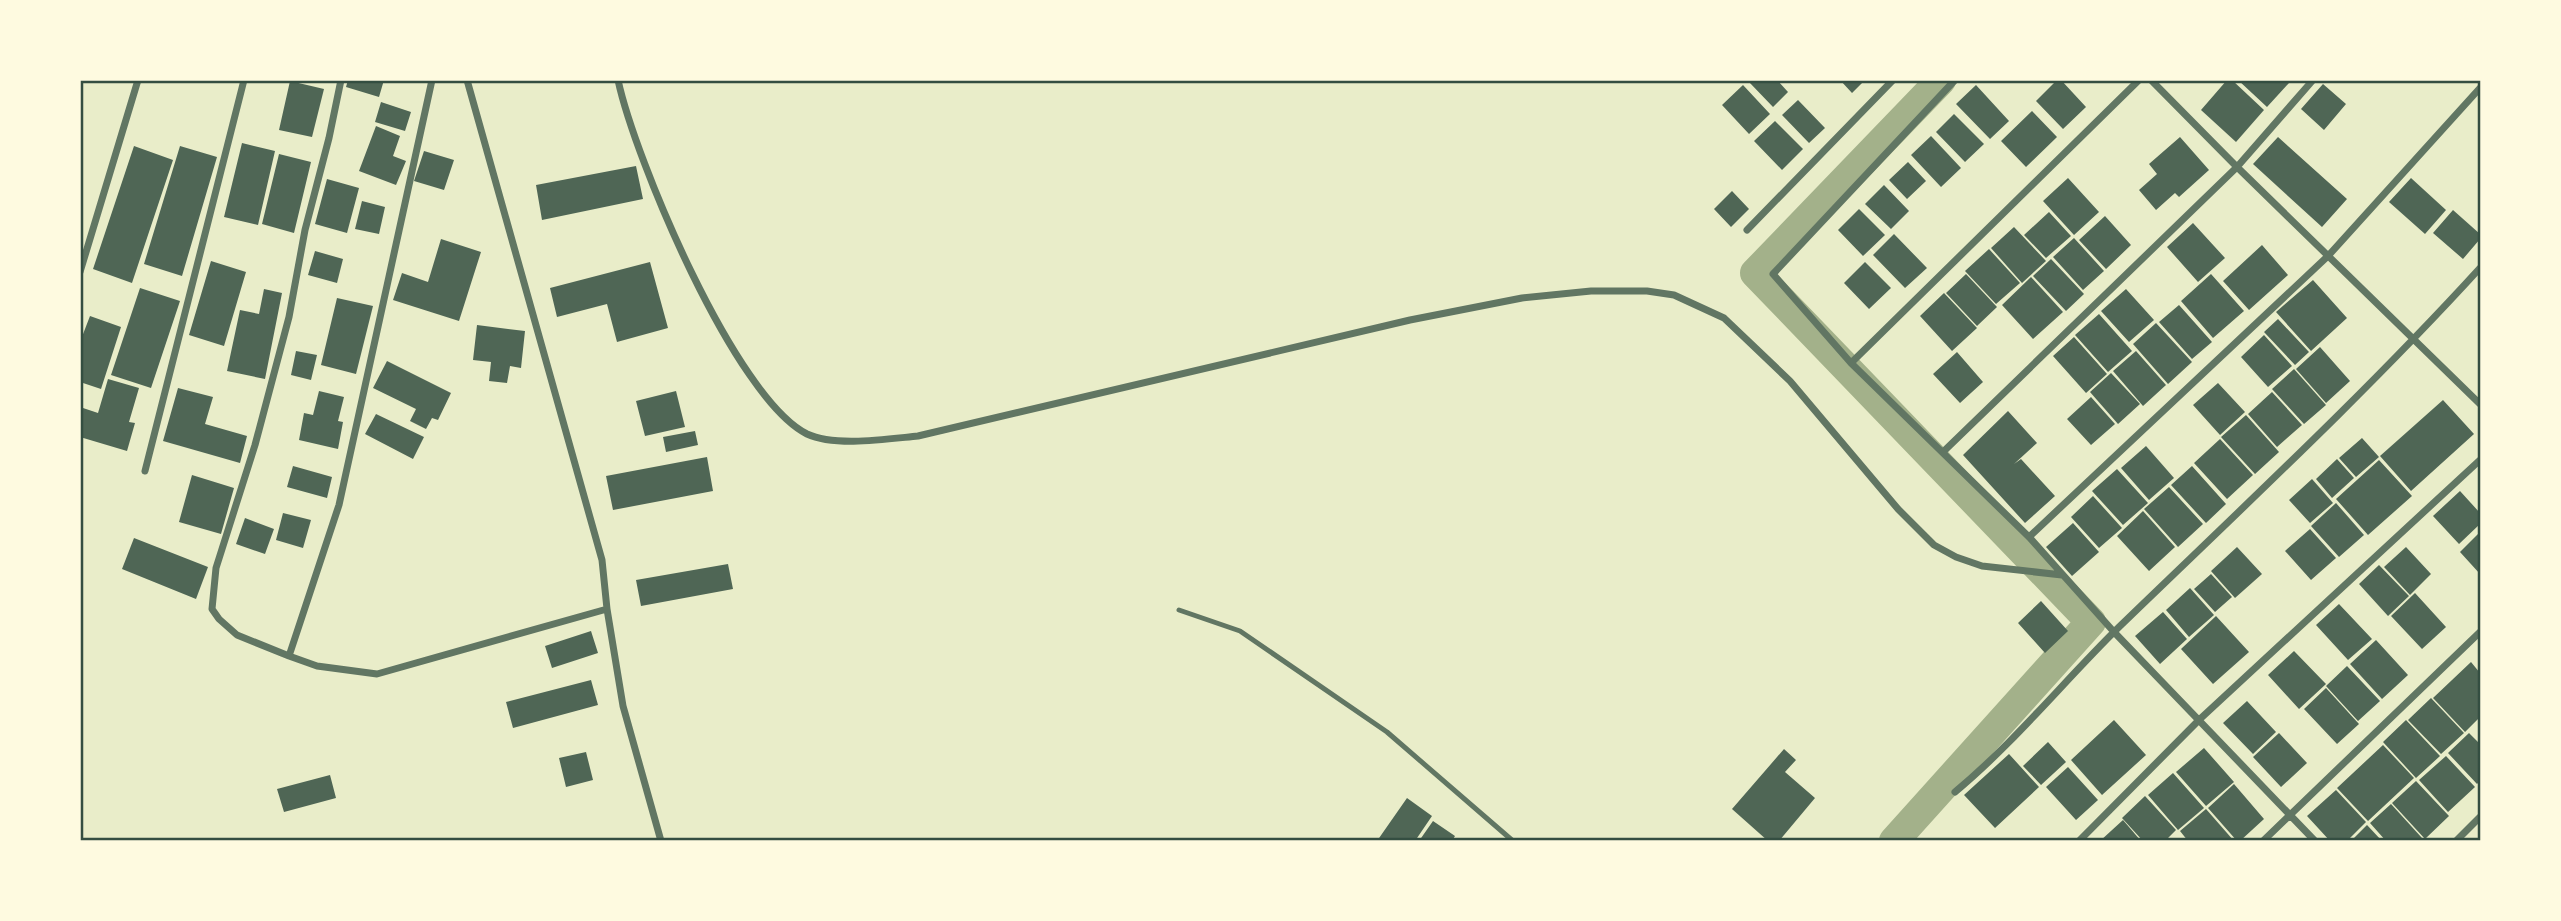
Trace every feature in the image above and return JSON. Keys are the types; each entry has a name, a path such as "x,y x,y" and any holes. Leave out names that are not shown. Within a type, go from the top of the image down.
{"street":[{"path":"80,272 138,80"},
{"path":"145,471 244,80"},
{"path":"341,80 329,138 304,230 289,317 255,445 216,568 212,609 237,635 289,656 317,666 377,674 607,609"},
{"path":"289,656 339,505 432,80"},
{"path":"467,80 602,560 623,706 661,841"},
{"path":"618,80 623,103 669,226 719,325 760,390 787,418 808,434 850,442 918,436 1397,323 1485,305 1591,291 1647,291 1674,295 1724,318 1790,381 1898,509 1934,545 1956,557 1982,566 2062,575"},
{"path":"1747,230 1893,80"},
{"path":"1955,80 1773,272 1852,363 2028,537 2114,632 2315,841"},
{"path":"1852,363 2139,80"},
{"path":"2151,80 2480,404"},
{"path":"1943,452 2237,167 2313,80"},
{"path":"2028,537 2328,256 2480,88"},
{"path":"1955,792 1986,767 2114,632 2414,341 2480,268"},
{"path":"2079,841 2200,719 2480,460"},
{"path":"2263,841 2480,632"},
{"path":"2456,841 2480,817"}],"lane":[{"path":"1179,610 1240,631 1387,732 1513,841"}],"building":[{"path":"348,80 384,80 379,97 346,87"},
{"path":"1750,80 1777,80 1788,92 1773,107"},
{"path":"1840,80 1865,80 1852,93"},
{"path":"2057,80 2061,80 2086,107 2063,129 2036,101"},
{"path":"2227,80 2232,80 2264,110 2236,142 2201,110"},
{"path":"2238,80 2287,80 2289,83 2267,107"},
{"path":"290,81 324,89 312,137 279,130"},
{"path":"2323,84 2346,104 2324,130 2301,109"},
{"path":"1743,85 1770,114 1749,134 1722,105"},
{"path":"1976,85 2009,121 1990,139 1956,104"},
{"path":"1798,100 1825,128 1809,143 1782,115"},
{"path":"381,102 411,112 405,131 375,122"},
{"path":"2032,111 2057,137 2026,167 2001,141"},
{"path":"1954,114 1984,144 1965,162 1936,132"},
{"path":"1775,121 1803,149 1782,170 1754,141"},
{"path":"376,126 400,136 393,156 406,161 396,185 359,171"},
{"path":"1931,136 1961,168 1941,187 1911,155"},
{"path":"2180,137 2209,170 2179,197 2175,193 2156,210 2139,190 2157,174 2149,164"},
{"path":"2278,137 2347,199 2322,227 2253,164"},
{"path":"242,143 275,151 258,225 224,217"},
{"path":"134,146 173,160 132,283 93,269"},
{"path":"180,146 217,157 182,276 144,264"},
{"path":"424,151 454,160 444,190 414,181"},
{"path":"279,154 311,162 294,233 262,224"},
{"path":"1908,162 1926,181 1907,199 1889,180"},
{"path":"636,166 643,199 542,220 536,185"},
{"path":"2068,178 2099,212 2074,235 2043,201"},
{"path":"2411,178 2446,210 2425,234 2389,202"},
{"path":"327,179 359,188 347,233 315,224"},
{"path":"1884,185 1909,211 1891,229 1865,204"},
{"path":"1732,191 1749,209 1731,227 1714,209"},
{"path":"362,201 385,207 379,234 355,229"},
{"path":"1859,209 1885,235 1863,256 1838,230"},
{"path":"2453,210 2480,234 2480,239 2463,259 2433,233"},
{"path":"2049,212 2071,236 2046,258 2024,235"},
{"path":"2105,216 2131,245 2106,269 2079,240"},
{"path":"2193,223 2225,258 2198,282 2167,247"},
{"path":"2014,227 2046,261 2022,283 1991,248"},
{"path":"1894,234 1927,268 1905,288 1873,255"},
{"path":"2074,238 2104,271 2083,290 2053,257"},
{"path":"441,239 481,252 459,321 393,300 402,273 428,282"},
{"path":"2262,245 2288,275 2249,310 2223,281"},
{"path":"1989,249 2020,283 1996,304 1965,271"},
{"path":"315,251 343,259 337,283 308,275"},
{"path":"2051,259 2084,294 2066,311 2033,276"},
{"path":"211,261 246,272 224,346 189,335"},
{"path":"650,262 668,328 617,342 607,304 557,317 550,288"},
{"path":"1865,262 1891,288 1869,309 1844,283"},
{"path":"1966,274 1997,307 1977,326 1946,293"},
{"path":"2211,274 2244,311 2213,338 2181,301"},
{"path":"2031,277 2063,312 2033,339 2002,305"},
{"path":"2313,280 2347,318 2311,351 2276,312"},
{"path":"140,288 180,301 151,388 111,375"},
{"path":"264,289 282,293 265,379 227,371 240,310 259,314"},
{"path":"2126,289 2154,320 2129,342 2101,311"},
{"path":"1944,293 1977,328 1952,351 1920,316"},
{"path":"337,298 373,306 356,374 321,365"},
{"path":"2179,305 2212,342 2192,359 2159,322"},
{"path":"2099,314 2132,351 2108,372 2075,335"},
{"path":"90,316 121,327 101,389 80,382 80,342"},
{"path":"2278,319 2309,352 2295,365 2264,332"},
{"path":"2156,323 2192,362 2168,384 2133,344"},
{"path":"477,325 525,331 521,368 510,366 507,383 489,381 491,362 473,360"},
{"path":"2264,335 2292,366 2268,387 2241,357"},
{"path":"2074,337 2107,374 2086,393 2053,356"},
{"path":"2320,347 2350,381 2326,403 2296,369"},
{"path":"296,351 317,355 311,380 291,375"},
{"path":"2136,351 2166,385 2143,406 2113,371"},
{"path":"1957,352 1983,382 1960,403 1933,374"},
{"path":"387,361 451,393 438,420 432,418 426,429 410,421 416,409 373,388"},
{"path":"2294,369 2326,405 2304,424 2272,389"},
{"path":"2111,373 2140,404 2118,424 2090,392"},
{"path":"108,379 139,388 129,422 135,423 127,451 80,437 80,407 98,413"},
{"path":"2218,383 2245,412 2220,435 2193,405"},
{"path":"178,388 213,397 205,424 247,436 240,463 163,441"},
{"path":"319,391 344,397 338,421 343,422 338,449 299,440 304,413 313,415"},
{"path":"676,391 685,427 645,436 636,401"},
{"path":"2272,392 2302,425 2277,447 2248,414"},
{"path":"2091,397 2115,424 2091,445 2067,419"},
{"path":"2443,400 2474,434 2411,491 2380,456"},
{"path":"2008,411 2037,443 2014,464 2021,459 2055,496 2025,523 1963,455"},
{"path":"376,414 424,437 413,459 365,434"},
{"path":"2246,415 2279,452 2255,474 2221,437"},
{"path":"695,431 698,445 666,452 663,437"},
{"path":"2362,438 2379,457 2356,477 2339,458"},
{"path":"2220,439 2253,475 2227,499 2194,463"},
{"path":"2146,446 2174,478 2149,500 2121,468"},
{"path":"707,457 713,491 613,510 606,476"},
{"path":"2337,459 2354,478 2332,498 2316,479"},
{"path":"2379,460 2412,496 2368,535 2336,499"},
{"path":"293,466 332,477 327,498 287,487"},
{"path":"2192,466 2226,504 2206,523 2171,485"},
{"path":"2117,469 2148,503 2123,525 2092,491"},
{"path":"192,475 234,488 221,534 179,522"},
{"path":"2312,479 2333,503 2310,523 2289,500"},
{"path":"2169,487 2203,524 2178,547 2144,509"},
{"path":"2460,491 2480,513 2480,524 2459,544 2433,516"},
{"path":"2093,496 2122,528 2099,548 2071,517"},
{"path":"2336,503 2364,535 2339,557 2311,526"},
{"path":"2143,511 2175,547 2149,571 2117,536"},
{"path":"283,513 311,520 303,548 276,540"},
{"path":"245,518 274,529 265,554 236,544"},
{"path":"2073,523 2099,552 2072,576 2046,547"},
{"path":"2310,529 2336,558 2311,580 2285,551"},
{"path":"2480,532 2480,574 2460,552"},
{"path":"134,538 208,567 196,599 122,569"},
{"path":"2237,547 2262,574 2235,598 2211,571"},
{"path":"2406,547 2431,574 2410,595 2384,567"},
{"path":"728,564 733,589 641,606 636,580"},
{"path":"2379,565 2409,596 2388,616 2359,584"},
{"path":"2211,574 2232,597 2215,612 2194,589"},
{"path":"2190,588 2214,615 2189,637 2166,610"},
{"path":"2415,593 2446,627 2422,649 2391,616"},
{"path":"2041,601 2068,631 2045,653 2018,623"},
{"path":"2339,604 2372,639 2348,660 2316,625"},
{"path":"2163,612 2187,639 2160,664 2135,636"},
{"path":"2216,616 2249,652 2213,684 2181,649"},
{"path":"591,631 598,653 552,668 545,646"},
{"path":"2376,640 2408,675 2382,699 2350,664"},
{"path":"2294,651 2326,684 2299,709 2268,675"},
{"path":"2471,662 2480,673 2480,717 2465,732 2433,698"},
{"path":"2347,666 2380,701 2358,721 2326,686"},
{"path":"591,680 598,705 513,728 506,702"},
{"path":"2326,688 2359,724 2337,744 2304,709"},
{"path":"2431,698 2464,733 2441,754 2408,720"},
{"path":"2247,701 2276,732 2253,754 2223,723"},
{"path":"2114,720 2146,755 2102,795 2071,760"},
{"path":"2406,720 2440,756 2416,778 2383,742"},
{"path":"2279,733 2307,763 2281,787 2253,757"},
{"path":"2469,733 2480,744 2480,781 2477,784 2448,753"},
{"path":"2048,742 2066,762 2041,785 2023,766"},
{"path":"2383,745 2414,778 2368,821 2337,788"},
{"path":"2204,748 2234,782 2206,806 2176,772"},
{"path":"1784,749 1796,760 1785,772 1815,798 1779,841 1768,841 1732,809"},
{"path":"586,752 593,780 566,787 559,758"},
{"path":"2009,754 2039,787 1995,828 1964,795"},
{"path":"2446,756 2475,787 2448,812 2419,780"},
{"path":"2068,767 2098,800 2076,820 2046,787"},
{"path":"2173,773 2204,808 2178,830 2148,795"},
{"path":"330,775 336,798 284,812 277,789"},
{"path":"2416,781 2449,816 2425,839 2392,803"},
{"path":"2234,784 2264,819 2240,841 2237,841 2208,808"},
{"path":"2336,790 2366,822 2347,841 2330,841 2307,816"},
{"path":"2145,796 2176,830 2165,841 2143,841 2122,818"},
{"path":"1407,798 1432,816 1415,841 1377,841"},
{"path":"2391,804 2422,838 2419,841 2386,841 2370,823"},
{"path":"2206,809 2234,841 2188,841 2180,831"},
{"path":"2123,820 2141,841 2100,841"},
{"path":"1433,821 1455,836 1452,841 1419,841"},
{"path":"2367,825 2382,841 2351,841"}],"waterway":[{"path":"1894,841 2091,622 1755,273 1941,80"}]}
